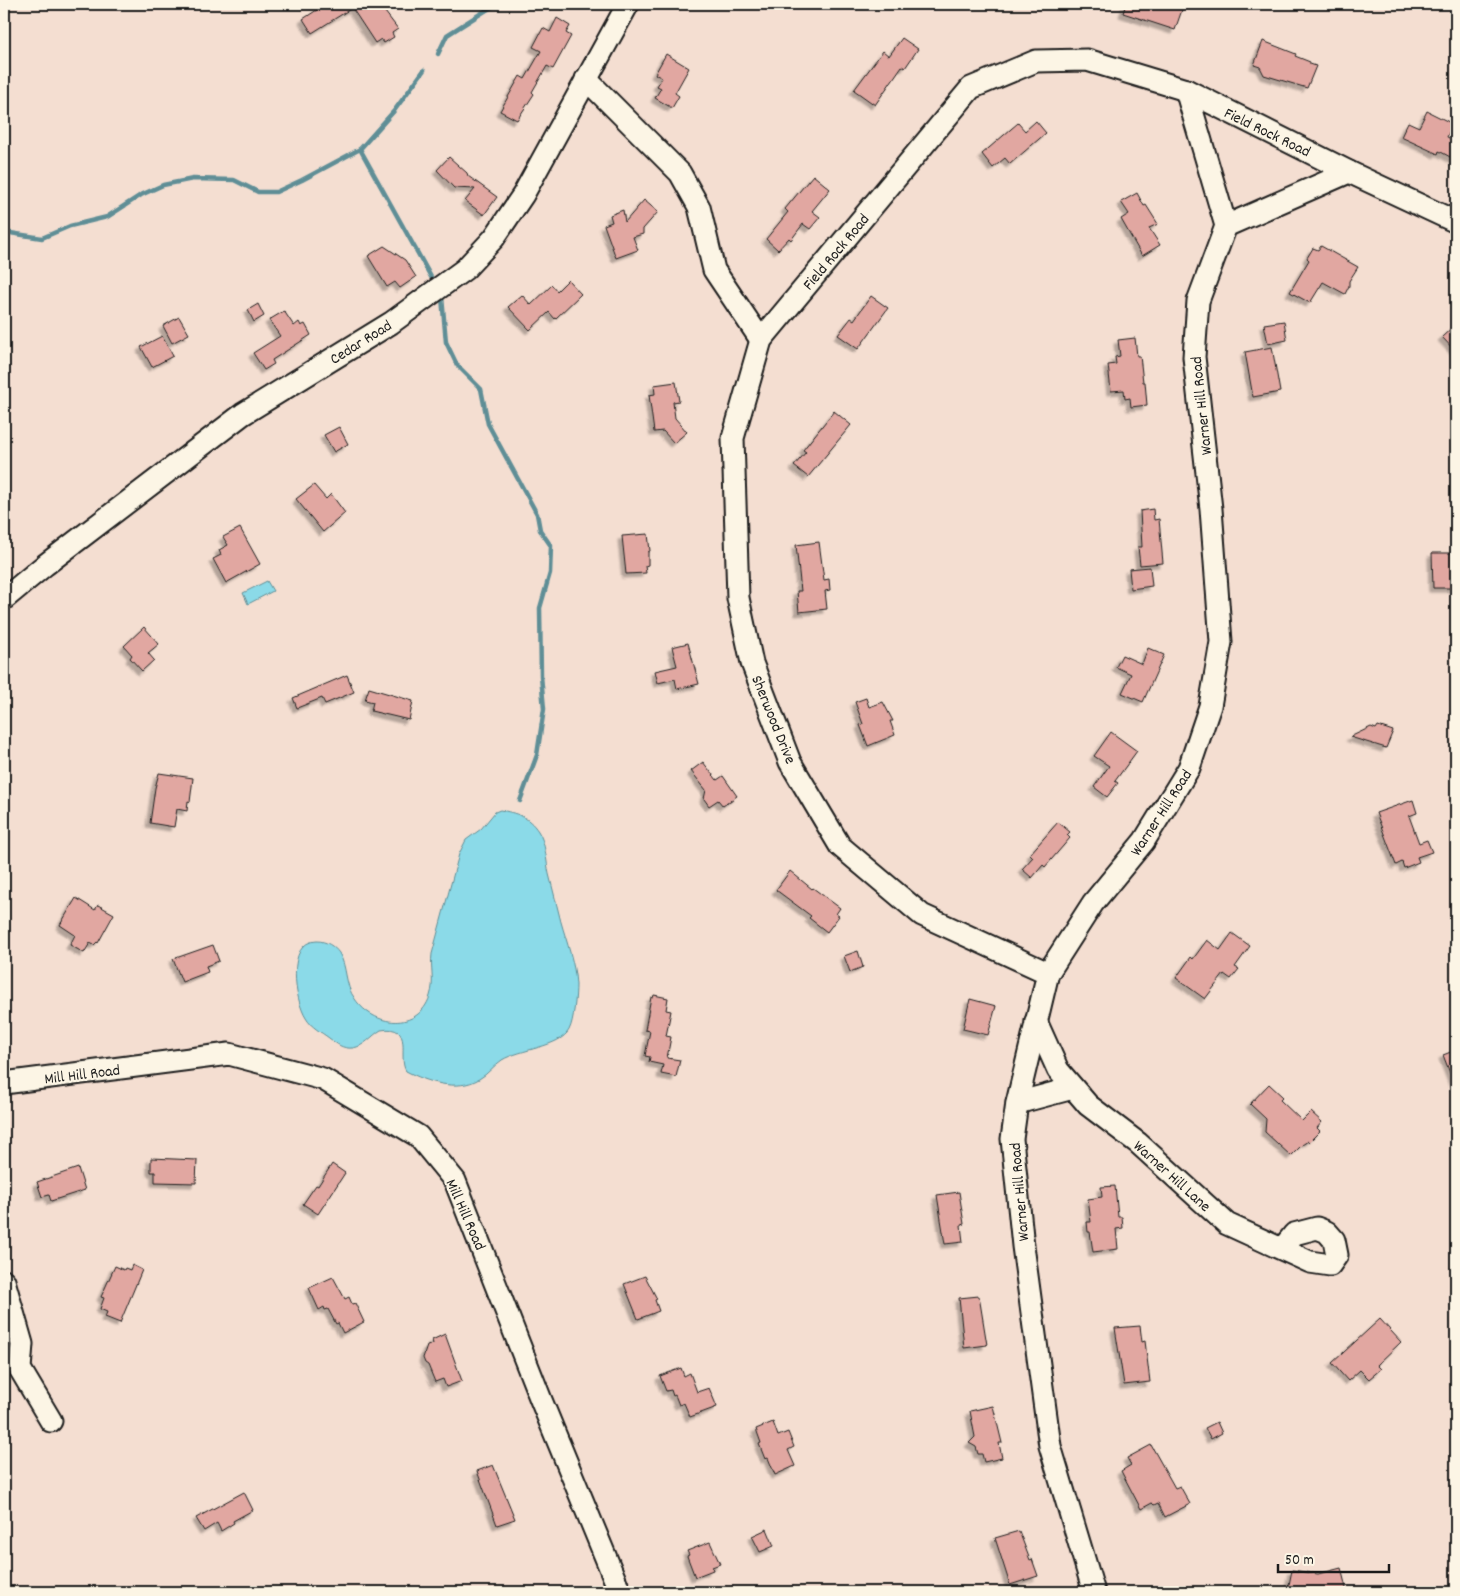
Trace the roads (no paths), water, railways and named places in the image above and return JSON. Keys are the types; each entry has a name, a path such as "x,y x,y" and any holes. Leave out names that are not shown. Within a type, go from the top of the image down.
{"street":[{"name":"Cedar Road","path":"4,600 45,564 244,414 390,322 465,269 494,238 523,195 628,4"},
{"name":"Field Rock Road","path":"761,340 971,88 1036,61 1088,60 1186,90 1349,172"},
{"path":"586,79 680,173 699,207 714,270 761,340"},
{"path":"1186,90 1226,226 1349,172 1456,222"},
{"name":"Warner Hill Road","path":"1094,1592 1050,1446 1023,1246 1012,1140 1017,1103 1048,973 1093,904 1144,842 1189,768 1210,706 1221,642 1211,510 1194,356 1198,301 1226,226"},
{"name":"Sherwood Drive","path":"761,340 733,438 738,598 752,663 790,762 840,846 922,915 1048,973"},
{"name":"Warner Hill Lane","path":"1036,1022 1058,1070 1088,1105 1138,1143 1227,1224 1282,1249"},
{"name":"Mill Hill Road","path":"4,1083 229,1054 323,1079 418,1136 456,1181 541,1400 620,1592"},
{"path":"1017,1103 1073,1088"},
{"path":"4,1281 22,1344 20,1369 51,1421"}],"water":[{"path":"267,581 273,591 248,604 243,593"},
{"path":"500,810 516,814 530,822 541,836 544,846 549,874 575,977 576,989 571,1026 564,1036 549,1044 502,1060 482,1077 470,1083 452,1085 423,1079 406,1071 401,1037 398,1032 391,1029 381,1030 361,1045 349,1048 337,1044 313,1027 302,1010 295,973 300,951 307,944 317,941 329,944 339,953 344,964 347,982 355,999 373,1015 395,1022 416,1016 424,1008 431,991 432,954 459,854 466,840 481,829 495,812"}],"waterway":[{"path":"438,54 447,35 496,4"},
{"path":"4,232 42,238 70,226 107,217 141,195 163,185 193,179 234,180 258,192 276,192 360,149 394,111 424,70"},
{"path":"360,149 431,277"},
{"path":"442,297 446,342 457,365 481,389 488,424 537,514 540,530 551,546 550,573 540,608 541,676 544,709 537,755 520,801"}]}
